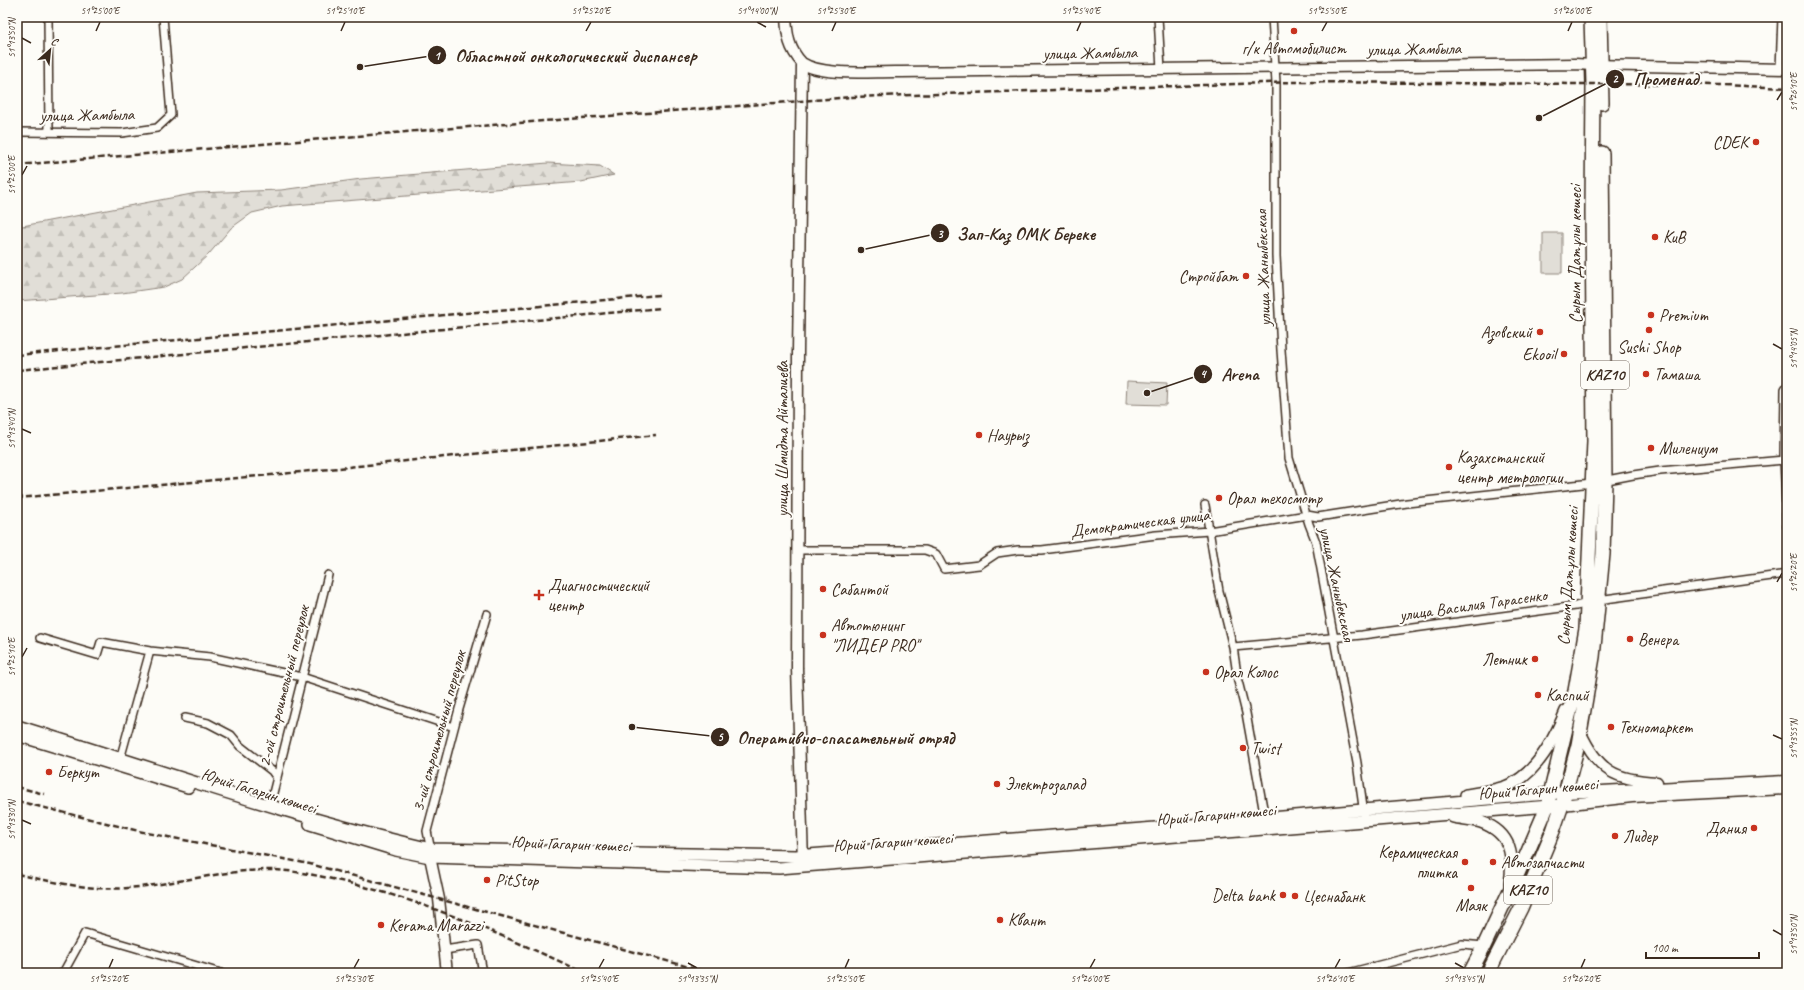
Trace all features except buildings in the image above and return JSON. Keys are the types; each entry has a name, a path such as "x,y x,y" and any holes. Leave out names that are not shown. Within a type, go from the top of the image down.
{"highway":[{"name":"Сырым Датұлы көшесі","path":"1488,973 1524,902 1553,831 1564,799 1580,731 1593,658 1594,602 1592,484 1594,441 1592,212 1593,84 1597,66 1591,17"},
{"name":"Сырым Датұлы көшесі","path":"1470,973 1508,895 1548,801 1575,691 1586,630 1594,602 1603,554 1605,480 1597,66 1600,17"},
{"path":"1508,895 1524,902"}],"main road":[{"path":"1430,804 1455,796 1506,786 1524,776 1548,747 1563,719 1575,691"},
{"name":"Юрий Гагарин көшесі","path":"17,726 119,762 383,846 430,853 779,868 803,861 1265,819 1364,815 1443,814 1564,799"},
{"name":"Юрий Гагарин көшесі","path":"17,735 119,762 397,841 430,853"},
{"name":"Юрий Гагарин көшесі","path":"803,861 1364,815 1430,804 1548,801"},
{"path":"1443,814 1483,823 1497,832 1506,841 1513,860 1508,895"}],"street":[{"path":"48,17 49,132"},
{"name":"улица Жамбыла","path":"17,132 122,133 157,128 171,115 163,17"},
{"path":"786,17 787,34 790,45 802,63"},
{"path":"1158,17 1161,68"},
{"name":"улица Жаныбекская","path":"1272,17 1275,67 1276,256 1289,458 1316,542 1357,760 1364,815"},
{"path":"1782,17 1783,69"},
{"name":"улица Жамбыла","path":"802,63 812,68 825,71 901,72 1568,64 1597,66 1783,69"},
{"name":"улица Шмидта Айталиева","path":"802,63 797,550 798,689 803,861"},
{"path":"1787,386 1785,389 1784,460 1787,526"},
{"name":"Демократическая улица","path":"797,550 925,550 936,554 944,568 979,565 998,553 1004,552 1042,550 1156,535 1209,531 1307,516 1318,517 1407,503 1592,484 1605,480 1660,471 1719,465 1771,463 1784,460"},
{"path":"1205,505 1219,591 1233,647 1238,681 1246,713 1265,819"},
{"name":"улица Василия Тарасенко","path":"1233,647 1333,638 1576,606 1594,602 1787,574"},
{"name":"2-ой строительный переулок","path":"270,805 328,575"},
{"name":"3-ий строительный переулок","path":"430,853 427,831 454,727 487,614"},
{"path":"40,638 97,654 101,642 150,651 210,657 302,676 454,727"},
{"path":"119,762 150,651"},
{"path":"186,718 208,723 231,735 240,746 272,771 277,778"},
{"path":"1580,731 1589,748 1600,763 1609,771 1620,777 1628,780 1691,786"},
{"name":"Юрий Гагарин көшесі","path":"1564,799 1691,786 1787,780"},
{"name":"Юрий Гагарин көшесі","path":"1564,799 1787,789"},
{"path":"430,853 439,899 446,973"},
{"path":"63,973 85,933 221,973"},
{"path":"1348,973 1462,944 1484,946"},
{"path":"444,950 478,945 483,973"}],"green space":[{"path":"548,163 600,166 614,175 581,182 282,206 252,213 231,228 209,254 182,279 164,287 122,293 17,301 17,227 197,193 281,190 361,179"},
{"path":"1543,233 1562,233 1562,273 1543,273"},
{"path":"1127,381 1167,383 1166,405 1126,404"}],"railway":[{"path":"17,165 416,131 852,97 1294,82 1724,85 1787,88"},
{"path":"17,355 659,295"},
{"path":"17,370 661,308"},
{"path":"17,498 281,474 656,435"},
{"path":"17,787 44,794"},
{"path":"17,801 147,833 310,864 711,973"},
{"path":"17,874 72,885 114,889 146,886 219,874 256,870 303,873 380,891 440,911 499,934 585,973"}],"place":[{"name":"г/к Автомобилист","path":"1294,31"},
{"name":"Областной онкологический диспансер","path":"360,67"},
{"name":"Променад","path":"1539,118"},
{"name":"CDEK","path":"1756,142"},
{"name":"КиВ","path":"1655,237"},
{"name":"Зап-Каз ОМК Береке","path":"861,250"},
{"name":"Стройбат","path":"1246,276"},
{"name":"Premium","path":"1651,315"},
{"name":"Sushi Shop","path":"1649,330"},
{"name":"Азовский","path":"1540,332"},
{"name":"Ekooil","path":"1564,354"},
{"name":"Тамаша","path":"1646,374"},
{"name":"Arena","path":"1147,393"},
{"name":"Наурыз","path":"979,435"},
{"name":"Милениум","path":"1651,448"},
{"name":"Казахстанский центр метрологии","path":"1449,467"},
{"name":"Орал техосмотр","path":"1219,498"},
{"name":"Сабантой","path":"823,589"},
{"name":"Диагностический центр","path":"539,595"},
{"name":"Автотюнинг \"ЛИДЕР PRO\"","path":"823,635"},
{"name":"Венера","path":"1630,639"},
{"name":"Летник","path":"1535,659"},
{"name":"Орал Колос","path":"1206,672"},
{"name":"Каспий","path":"1538,695"},
{"name":"Оперативно-спасательный отряд","path":"632,727"},
{"name":"Техномаркет","path":"1611,727"},
{"name":"Twist","path":"1243,748"},
{"name":"Беркут","path":"49,772"},
{"name":"Электрозапад","path":"997,784"},
{"name":"Дания","path":"1754,828"},
{"name":"Лидер","path":"1615,836"},
{"name":"Керамическая плитка","path":"1465,862"},
{"name":"Автозапчасти","path":"1493,862"},
{"name":"PitStop","path":"487,880"},
{"name":"Маяк","path":"1471,888"},
{"name":"Delta bank","path":"1283,895"},
{"name":"Цеснабанк","path":"1295,896"},
{"name":"Квант","path":"1000,920"},
{"name":"Kerama Marazzi","path":"381,925"}]}
